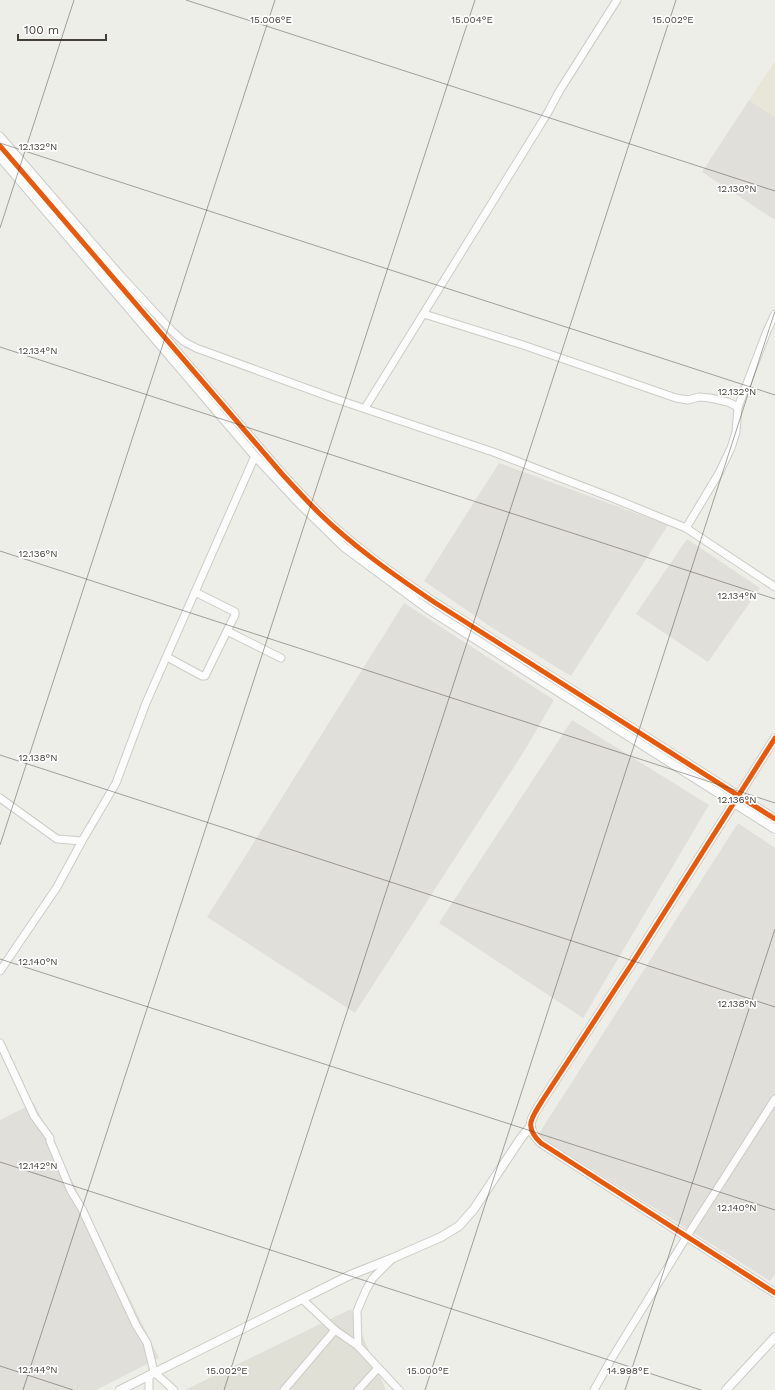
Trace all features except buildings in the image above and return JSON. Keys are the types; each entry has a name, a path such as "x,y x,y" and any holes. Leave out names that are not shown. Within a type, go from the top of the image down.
{"street":[{"path":"365,408 547,114 560,90 617,0"},
{"path":"0,136 121,276 171,330 196,348 209,354 496,453 686,528 775,587"},
{"path":"0,146 268,458 320,513 365,552 417,590 736,799 775,829"},
{"path":"0,157 255,456 302,506 344,547 406,594 571,700 736,799 775,819"},
{"path":"424,314 523,345 676,398 688,400 699,397 718,399 738,406"},
{"path":"686,528 720,473 731,448 736,432 738,406 775,314"},
{"path":"0,971 57,887 116,783 146,703 255,456"},
{"path":"167,657 202,676 205,676 235,615 235,612 195,592"},
{"path":"227,631 281,658"},
{"path":"120,1390 348,1276 441,1237 459,1226 474,1210 521,1138 530,1127 532,1118 542,1101 633,962 775,738"},
{"path":"0,798 57,839 82,841"},
{"path":"0,1043 34,1116 50,1138 71,1191 82,1209 136,1325 147,1343 151,1374 149,1390"},
{"path":"594,1390 687,1236 775,1099"},
{"path":"530,1127 534,1136 541,1142 775,1293"},
{"path":"358,1346 357,1311 373,1278 393,1258"},
{"path":"302,1299 335,1330 358,1346 399,1390"},
{"path":"284,1390 335,1330"},
{"path":"726,1390 775,1337"},
{"path":"358,1390 378,1368"},
{"path":"151,1374 174,1390"}],"shaded area":[{"path":"775,61 775,117 749,100"},
{"path":"749,100 775,117 775,220 702,172"},
{"path":"499,463 668,525 571,676 494,629 424,581"},
{"path":"687,539 760,588 708,662 636,614"},
{"path":"404,603 554,700 523,753 355,1013 207,917"},
{"path":"572,720 709,805 583,1018 439,923"},
{"path":"738,823 775,848 775,1274 770,1281 538,1135"},
{"path":"34,1103 159,1358 96,1390 0,1390 0,1120"},
{"path":"351,1309 386,1390 185,1390"}],"cycle path":[{"path":"0,146 283,475 332,525 389,571 434,602 775,819"},
{"path":"775,738 633,962 542,1101 531,1122 532,1132 541,1143 775,1293"}]}
